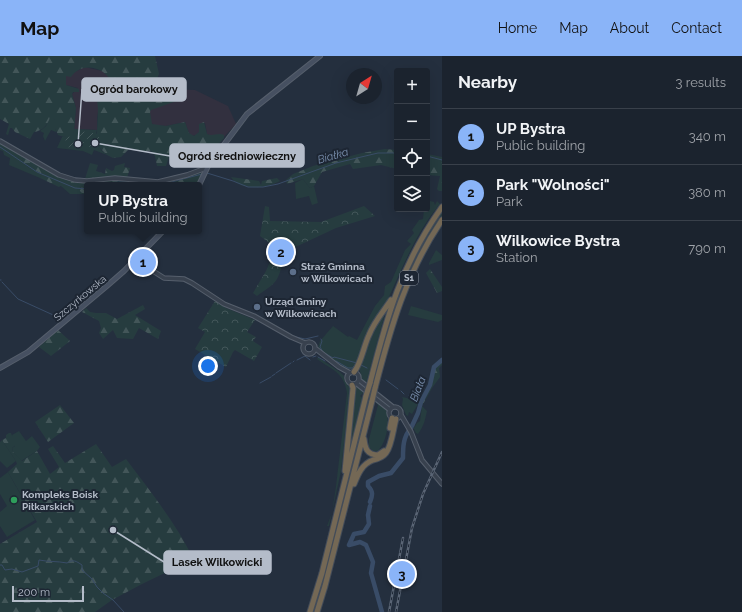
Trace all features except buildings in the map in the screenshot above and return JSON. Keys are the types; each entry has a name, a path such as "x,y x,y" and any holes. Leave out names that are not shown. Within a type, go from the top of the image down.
{"highway":[{"name":"S1","path":"310,612 366,396 395,293 416,248 442,207"},
{"name":"S1","path":"317,612 391,329 405,288 424,248 442,220"},
{"path":"351,374 357,368 371,329 395,293"},
{"path":"343,489 353,388 356,383"},
{"path":"365,430 364,440 366,448 370,454 378,455 386,448 397,418"},
{"path":"347,499 362,467 387,453 397,418"}],"main road":[{"path":"200,182 205,172 249,112 320,56"},
{"name":"Szczyrkowska","path":"0,368 28,352 115,279 160,234"}],"street":[{"path":"0,141 62,176 79,180 115,178 158,182 205,172"},
{"path":"137,258 142,264 158,275 166,279 184,280 192,283 224,304 258,318 304,345"},
{"path":"304,345 309,341 312,342 315,345 315,350 339,368 351,374 359,375 356,383"},
{"path":"304,345 304,350 307,354 315,350"},
{"path":"351,374 348,382 356,383 392,408 396,407 400,409 397,418"},
{"path":"392,408 389,414 397,418 408,427 414,437 422,460 442,484"}],"shaded area":[{"path":"85,67 155,88 195,90 228,106 236,124 224,137 224,135 207,134 205,123 199,125 199,132 192,136 189,133 185,122 166,126 154,125 111,93 103,92 101,93 97,118 97,130 74,129 76,108 72,94 78,88 66,85 66,76"}],"green space":[{"path":"0,56 155,56 159,74 155,83 156,92 184,94 186,97 151,110 152,124 166,126 185,122 189,133 194,136 199,132 199,124 204,122 207,134 222,134 224,135 224,138 211,152 207,146 201,146 190,152 170,154 166,166 157,166 155,156 151,151 141,151 130,148 121,157 113,158 107,155 97,145 95,140 97,133 97,99 99,94 103,92 111,93 116,87 107,75 95,68 82,69 74,73 71,77 66,76 66,85 79,89 79,92 73,92 72,94 76,108 74,132 71,135 64,137 58,135 55,128 55,120 50,117 48,123 40,130 34,132 30,139 15,132 12,128 10,128 8,135 6,134 9,124 0,119"},
{"path":"50,117 53,117 55,120 56,132 51,130 45,141 43,136 44,133 40,131 46,126"},
{"path":"74,129 97,130 95,138 101,150 107,155 94,150 92,155 83,151 57,148 62,137 74,132"},
{"path":"80,131 99,134 99,141 94,140 97,141 96,145 92,144 91,147 85,146 86,140 93,140 79,138"},
{"path":"67,136 74,138 74,140 81,143 82,141 80,140 83,140 84,143 82,148 72,145 71,148 64,146"},
{"path":"0,141 24,157 22,158 23,161 27,166 42,174 40,178 9,165 10,158 4,155 3,151 0,150"},
{"path":"385,149 394,150 394,168 381,165 353,169 350,164 322,172 314,186 310,188 303,179 287,184 286,180 293,174 313,166 362,153"},
{"path":"430,155 442,157 442,191 437,189 440,176 430,175"},
{"path":"24,157 55,173 53,179 63,184 59,187 40,178 42,174 27,166 22,158"},
{"path":"90,163 98,165 96,171 105,174 106,168 112,171 114,170 115,166 125,163 124,167 130,168 127,178 154,182 84,182 84,194 78,189 71,187 70,184 73,179 85,179"},
{"path":"198,171 202,173 198,182 154,182"},
{"path":"55,173 73,179 70,186 79,189 83,194 70,194 53,179"},
{"path":"231,177 259,181 261,185 262,181 277,178 280,181 261,187 247,187 235,182"},
{"path":"303,179 310,188 314,186 318,203 312,205 309,196 296,199 295,183"},
{"path":"430,201 434,202 435,205 437,201 440,204 431,215 410,250 385,305 368,332 355,366 353,369 349,369 339,365 324,354 318,347 320,341 333,326 348,337 349,336 357,340 375,306 384,295 385,286 391,282 405,250 411,244 407,241 414,233 412,230 419,220 423,219 424,212 430,212"},
{"path":"265,206 269,207 270,221 321,222 364,206 375,216 336,228 289,250 275,282 257,296 253,293 266,271 276,248 260,236"},
{"path":"442,210 442,217 421,251 402,291 373,386 372,385 392,308 419,247"},
{"path":"436,250 442,255 442,260 429,265 429,263"},
{"path":"430,269 442,287 442,291 437,293 426,273"},
{"path":"215,301 226,308 255,320 247,332 256,337 253,341 262,347 254,361 235,350 226,367 195,349 205,332 198,328"},
{"path":"143,305 145,309 135,315 161,331 158,339 139,328 133,339 117,338 113,330 103,339 99,333 101,328 99,321 82,312 86,308 90,312 106,313 117,319"},
{"path":"411,306 442,315 442,320 438,322 408,315"},
{"path":"386,310 366,384 362,380 359,367 371,332"},
{"path":"58,330 70,341 51,356 39,347"},
{"path":"318,357 340,372 344,376 345,381 350,388 341,471 332,511 347,393 343,380 340,376 317,359"},
{"path":"442,359 442,365 439,368 440,377 422,406 418,403 428,386 433,367"},
{"path":"355,387 358,387 364,392 360,396 363,398 347,458"},
{"path":"402,397 418,404 412,414 409,412 408,416 406,415 402,405"},
{"path":"369,399 370,403 325,580 316,612 312,612 366,402"},
{"path":"376,401 386,410 388,426 386,437 381,447 378,451 373,451 369,447 369,439 378,405"},
{"path":"60,405 74,423 48,442 35,422"},
{"path":"422,406 427,411 423,426 418,434 413,427 414,428 420,421"},
{"path":"19,431 26,441 32,436 40,447 37,451 21,461 13,452 12,448 15,446 12,435"},
{"path":"9,433 16,437 19,442 12,448 13,452 22,461 37,451 50,474 59,467 48,449 53,446 65,463 96,444 112,467 126,459 170,519 193,558 112,600 95,612 0,612 0,544 37,522 8,472 17,464 2,440 6,438 6,435"},
{"path":"2,440 16,461 7,468 0,461 0,442"},
{"name":"Kompleks Boisk Piłkarskich","path":"8,472 35,520 7,537 0,526 0,512 7,506 0,494 0,478"},
{"path":"332,514 329,526 327,526"}],"waterway":[{"name":"Białka","path":"0,147 37,172 75,188 84,189"},
{"name":"Białka","path":"207,173 248,187 263,187 278,184 336,163 378,153 394,153"},
{"name":"Białka","path":"430,157 442,160"},
{"name":"Białka","path":"171,182 202,174"},
{"name":"Białka","path":"114,182 124,182"},
{"path":"2,282 18,299 62,319"},
{"path":"296,337 305,339 318,336"},
{"path":"321,339 322,341 320,347 323,352 333,358 357,363"},
{"path":"297,360 305,356 310,360"},
{"path":"318,357 325,361"},
{"name":"Biała","path":"412,426 421,402 430,385 434,367 442,360"},
{"path":"336,361 348,368 353,368 354,366"},
{"path":"276,373 291,363"},
{"path":"361,365 367,368"},
{"path":"260,383 271,377"},
{"path":"386,380 398,389"},
{"path":"401,391 404,394"},
{"path":"409,396 421,403"},
{"name":"Biała","path":"370,502 372,493 368,486 368,482 379,476 391,473 403,458 403,446 408,431 411,428"},
{"name":"Biała","path":"370,506 368,515 369,524 364,532 354,534 349,545 360,542 366,545 373,562 371,573 382,612"},
{"path":"0,565 2,565 5,570 12,569 22,572 38,566 39,560 67,563 71,561 76,562 82,565 82,570 92,579 97,587 113,600 124,612"}],"railway":[{"path":"396,612 412,528 423,494 442,452"},
{"path":"389,612 403,538"}],"place":[{"name":"Ogród średniowieczny","path":"95,143"},
{"name":"Ogród barokowy","path":"78,144"},
{"name":"Park \"Wolności\"","path":"281,252"},
{"name":"UP Bystra","path":"143,262"},
{"name":"Straż Gminna w Wilkowicach","path":"293,272"},
{"name":"Urząd Gminy w Wilkowicach","path":"257,307"},
{"name":"Kompleks Boisk Piłkarskich","path":"14,500"},
{"name":"Lasek Wilkowicki","path":"113,530"},
{"name":"Wilkowice Bystra","path":"402,574"}]}
